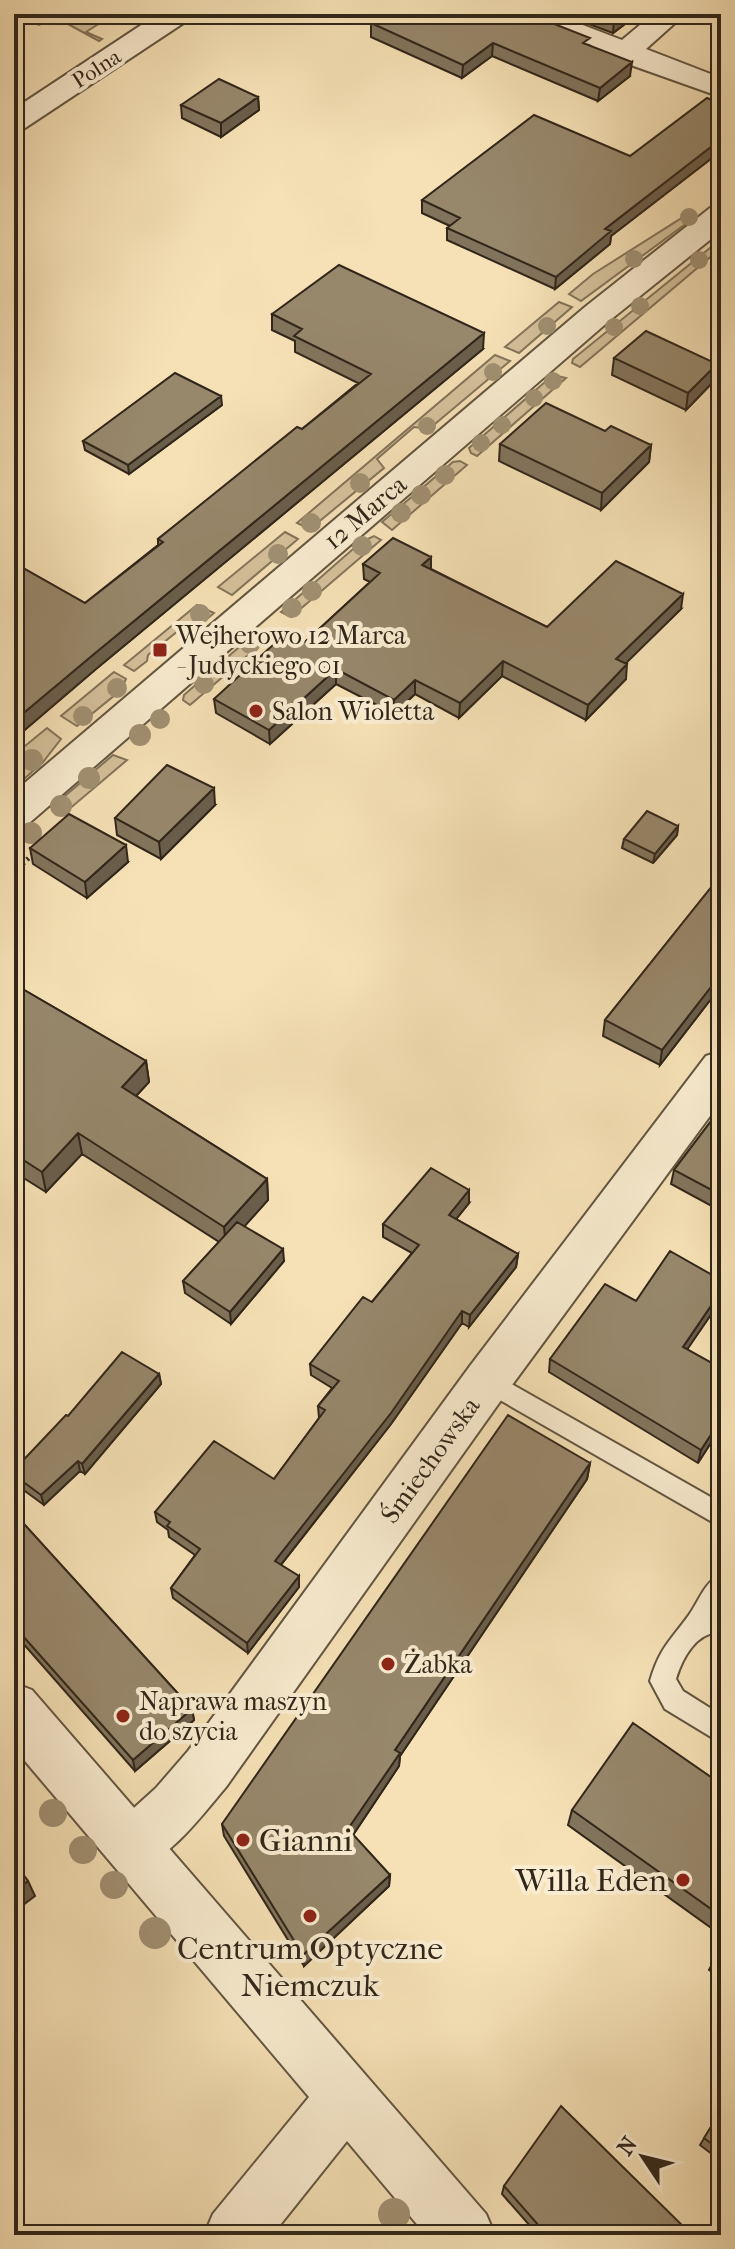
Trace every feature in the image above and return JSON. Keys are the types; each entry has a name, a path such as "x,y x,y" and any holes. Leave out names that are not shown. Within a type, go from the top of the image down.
{"street":[{"name":"Polna","path":"14,122 178,14"},
{"path":"528,14 721,88"},
{"path":"624,53 671,14"},
{"name":"12 Marca","path":"14,814 597,314 721,215"},
{"name":"Śmiechowska","path":"133,1845 175,1807 207,1769 487,1381 721,1068"},
{"path":"14,1708 465,2235"},
{"path":"234,2235 347,2096"}],"lane":[{"path":"487,1381 721,1516"},
{"path":"721,1587 710,1621 666,1665 663,1681 674,1700 721,1730"}],"shaded area":[{"path":"47,14 62,14 70,18 77,14 114,14 86,32 102,39 99,41 55,17 39,25 33,22"},
{"path":"688,214 695,217 581,301 569,294 593,274"},
{"path":"721,239 721,248 580,367 572,363 573,359"},
{"path":"559,302 572,307 519,353 505,347"},
{"path":"495,355 510,361 429,429 414,427 377,459 384,468 310,529 297,523"},
{"path":"553,375 566,378 477,456 471,453 469,448"},
{"path":"460,461 467,465 392,530 382,522 453,462"},
{"path":"285,532 298,539 232,595 218,587"},
{"path":"374,536 381,540 291,617 281,612 361,542"},
{"path":"197,605 214,613 208,618 188,623 148,655 147,661 134,671 124,665"},
{"path":"253,635 268,638 190,705 183,700 184,695"},
{"path":"114,672 126,679 121,690 77,726 61,716"},
{"path":"47,728 61,739 43,762 14,788 14,755"},
{"path":"113,755 127,760 67,811 52,807"}],"building":[{"path":"385,14 529,14 590,38 583,43 632,62 600,88 493,43 463,65 371,23"},
{"path":"599,14 622,14 614,20"},
{"path":"219,79 258,97 221,123 181,105"},
{"path":"707,98 721,104 721,139 605,229 611,231 556,277 447,228 460,218 422,200 534,115 630,156"},
{"path":"339,265 484,333 14,721 14,563 85,603 163,542 158,539 297,427 302,429 371,374 294,336 302,329 272,314"},
{"path":"646,331 717,364 688,393 614,358"},
{"path":"175,373 221,396 128,465 83,441"},
{"path":"546,403 605,431 611,426 651,445 602,493 500,444"},
{"path":"393,538 431,557 422,565 547,627 616,561 683,594 616,659 627,664 588,705 503,661 460,703 415,680 394,700 336,669 269,730 214,699 287,632 305,642 380,573 363,564"},
{"path":"167,765 214,788 159,842 115,818"},
{"path":"647,811 678,826 655,854 624,839"},
{"path":"69,814 126,845 85,882 30,848"},
{"path":"721,875 721,974 662,1050 605,1020"},
{"path":"14,984 146,1061 122,1087 267,1179 224,1227 78,1133 42,1172 14,1154"},
{"path":"721,1108 721,1195 674,1170"},
{"path":"431,1168 469,1190 449,1215 518,1254 470,1315 462,1311 391,1413 275,1561 299,1576 247,1643 171,1588 200,1549 167,1526 170,1522 155,1512 214,1441 274,1479 325,1410 318,1406 339,1381 310,1364 363,1297 372,1302 419,1245 383,1224"},
{"path":"237,1222 283,1249 230,1312 183,1281"},
{"path":"670,1251 721,1280 721,1291 683,1347 721,1368 721,1419 701,1450 550,1359 605,1284 636,1301"},
{"path":"122,1352 159,1374 82,1464 78,1461 41,1495 14,1475 14,1470 68,1416"},
{"path":"508,1415 590,1463 395,1750 400,1753 348,1829 390,1875 303,1955 222,1824"},
{"path":"14,1513 192,1709 133,1760 14,1626"},
{"name":"Willa Eden","path":"633,1723 721,1784 721,1916 572,1810"},
{"path":"14,1861 28,1881 14,1891"},
{"path":"721,1947 721,1961 715,1956"},
{"path":"561,2106 692,2235 547,2235 504,2186"},
{"path":"721,2111 721,2151 704,2138"}],"place":[{"name":"Wejherowo 12 Marca - Judyckiego 01","path":"160,650"},
{"name":"Salon Wioletta","path":"256,711"},
{"name":"Żabka","path":"388,1664"},
{"name":"Naprawa maszyn do szycia","path":"123,1716"},
{"name":"Gianni","path":"243,1840"},
{"name":"Willa Eden","path":"683,1880"},
{"name":"Centrum Optyczne Niemczuk","path":"310,1916"}]}
